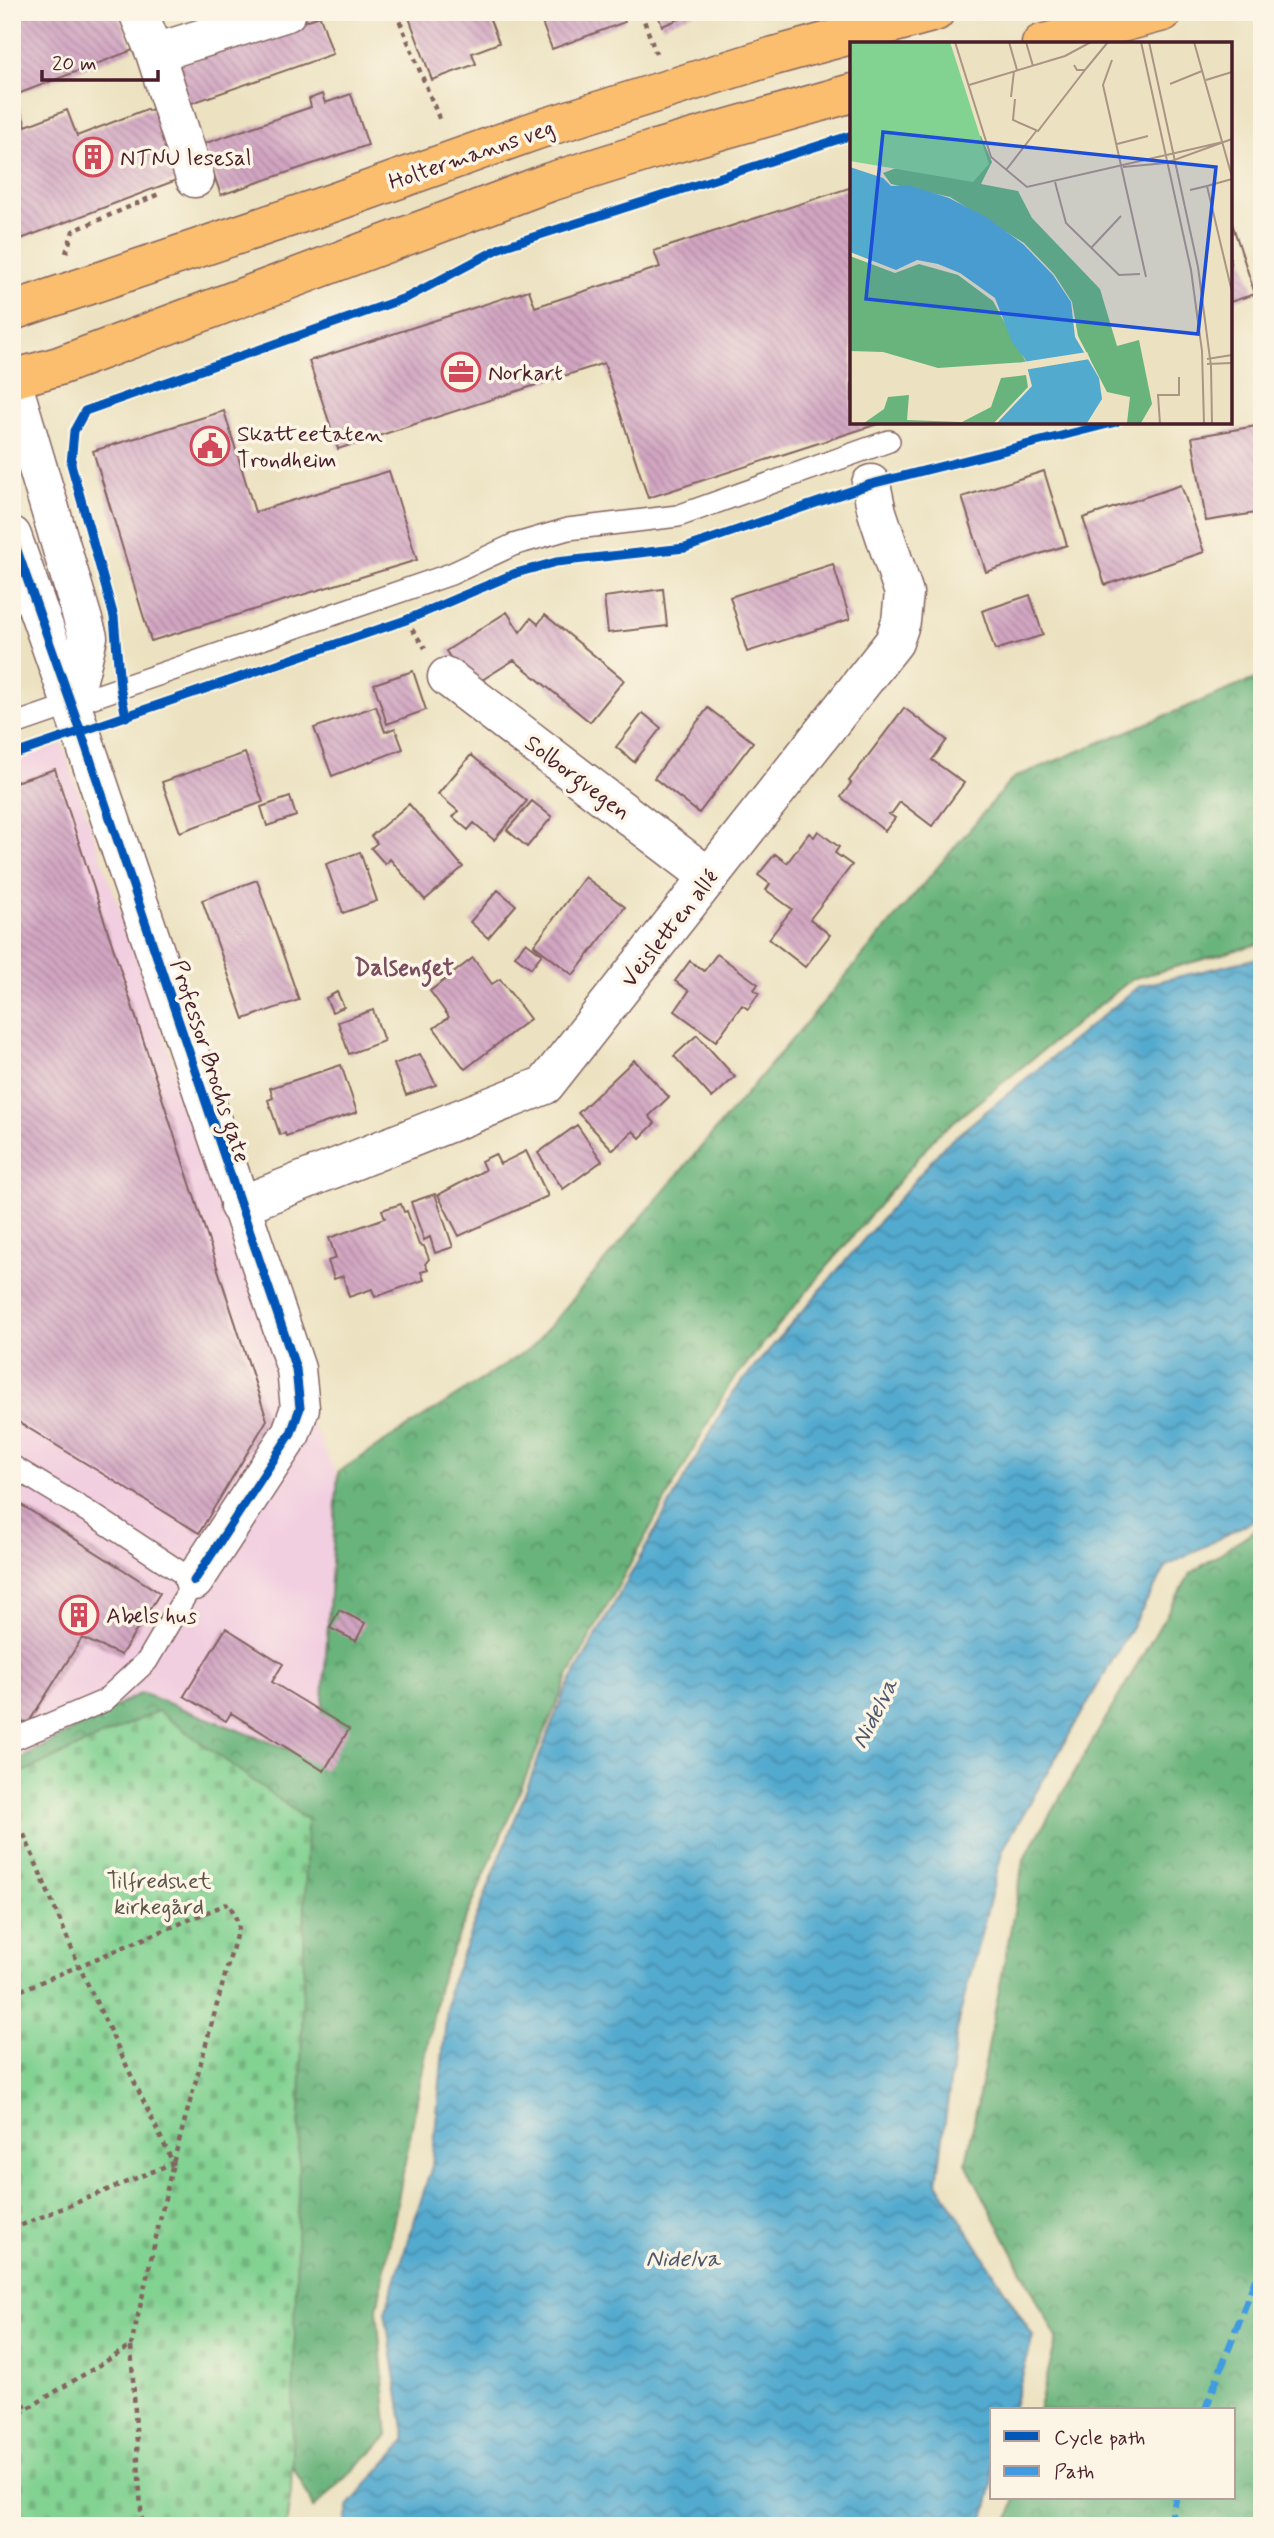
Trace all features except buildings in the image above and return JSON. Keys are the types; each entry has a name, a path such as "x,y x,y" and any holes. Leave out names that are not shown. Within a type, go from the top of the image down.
{"main road":[{"name":"Holtermanns veg","path":"12,311 335,202 537,130 774,56 935,12"},
{"path":"1049,42 1163,12"},
{"path":"12,380 59,366 550,183 659,148 850,94"}],"street":[{"path":"138,12 155,53 195,178"},
{"path":"155,53 287,12"},
{"path":"12,380 88,637 72,705"},
{"name":"Veisletten allé","path":"239,1206 545,1085 894,642 901,621 904,593 877,512 871,484"},
{"name":"Professor Brochs gate","path":"12,536 72,705 296,1370 300,1408 291,1433 194,1581"},
{"name":"Solborgvegen","path":"447,677 709,877"}],"lane":[{"path":"12,725 451,574 513,545 568,529 678,516 889,441"},
{"path":"12,1466 194,1581"},
{"name":"Professor Brochs gate","path":"12,1740 104,1701 147,1661 194,1581"}],"path":[{"path":"396,12 444,131"},
{"path":"641,12 659,61"},
{"path":"62,264 73,230 195,178"},
{"path":"393,625 417,615"},
{"path":"22,1830 79,1966 173,2163"},
{"path":"12,1994 229,1903 239,1925 173,2163 131,2346 142,2526"},
{"path":"12,2229 173,2163"},
{"path":"12,2418 131,2346"},
{"path":"12,2376 26,2408"}],"shaded area":[{"path":"62,744 260,1314 384,1575 307,1820 12,1777 12,761"}],"green space":[{"path":"1262,676 1262,943 1132,979 937,1135 729,1385 568,1677 440,1980 377,2309 388,2436 314,2508 12,1914 12,1763 141,1693 319,1761 338,1472 532,1347 1013,778"},
{"path":"1262,1525 1262,2526 1007,2526 1014,2500 1236,2500 1236,2408 1039,2408 1057,2338 966,2163 1024,1859 1190,1574"},
{"name":"Tilfredshet kirkegård","path":"158,1711 307,1820 291,2492 286,2526 12,2526 12,1777"}],"water":[{"name":"Nidelva","path":"1262,957 1262,1516 1167,1566 1003,1849 958,2022 937,2182 1033,2336 1014,2408 990,2408 990,2496 982,2526 344,2526 349,2505 406,2440 385,2312 432,2166 449,1988 564,1693 733,1392 944,1146 1139,986"}],"marked path":[{"path":"1206,2408 1262,2262"},
{"path":"1170,2526 1176,2500"}],"cycle path":[{"path":"126,717 120,687 114,617 71,464 74,431 85,411 408,297 502,247 850,136"},
{"path":"12,755 406,620 516,573 556,562 685,548 871,484 1108,424"},
{"path":"12,536 296,1369 300,1408 291,1433 194,1581"}],"place":[{"name":"NTNU lesesal","path":"93,157"},
{"name":"Norkart","path":"461,372"},
{"name":"Skatteetaten Trondheim","path":"210,446"},
{"name":"Abels hus","path":"79,1615"}],"district":[{"name":"Dalsenget","path":"404,967"}]}
